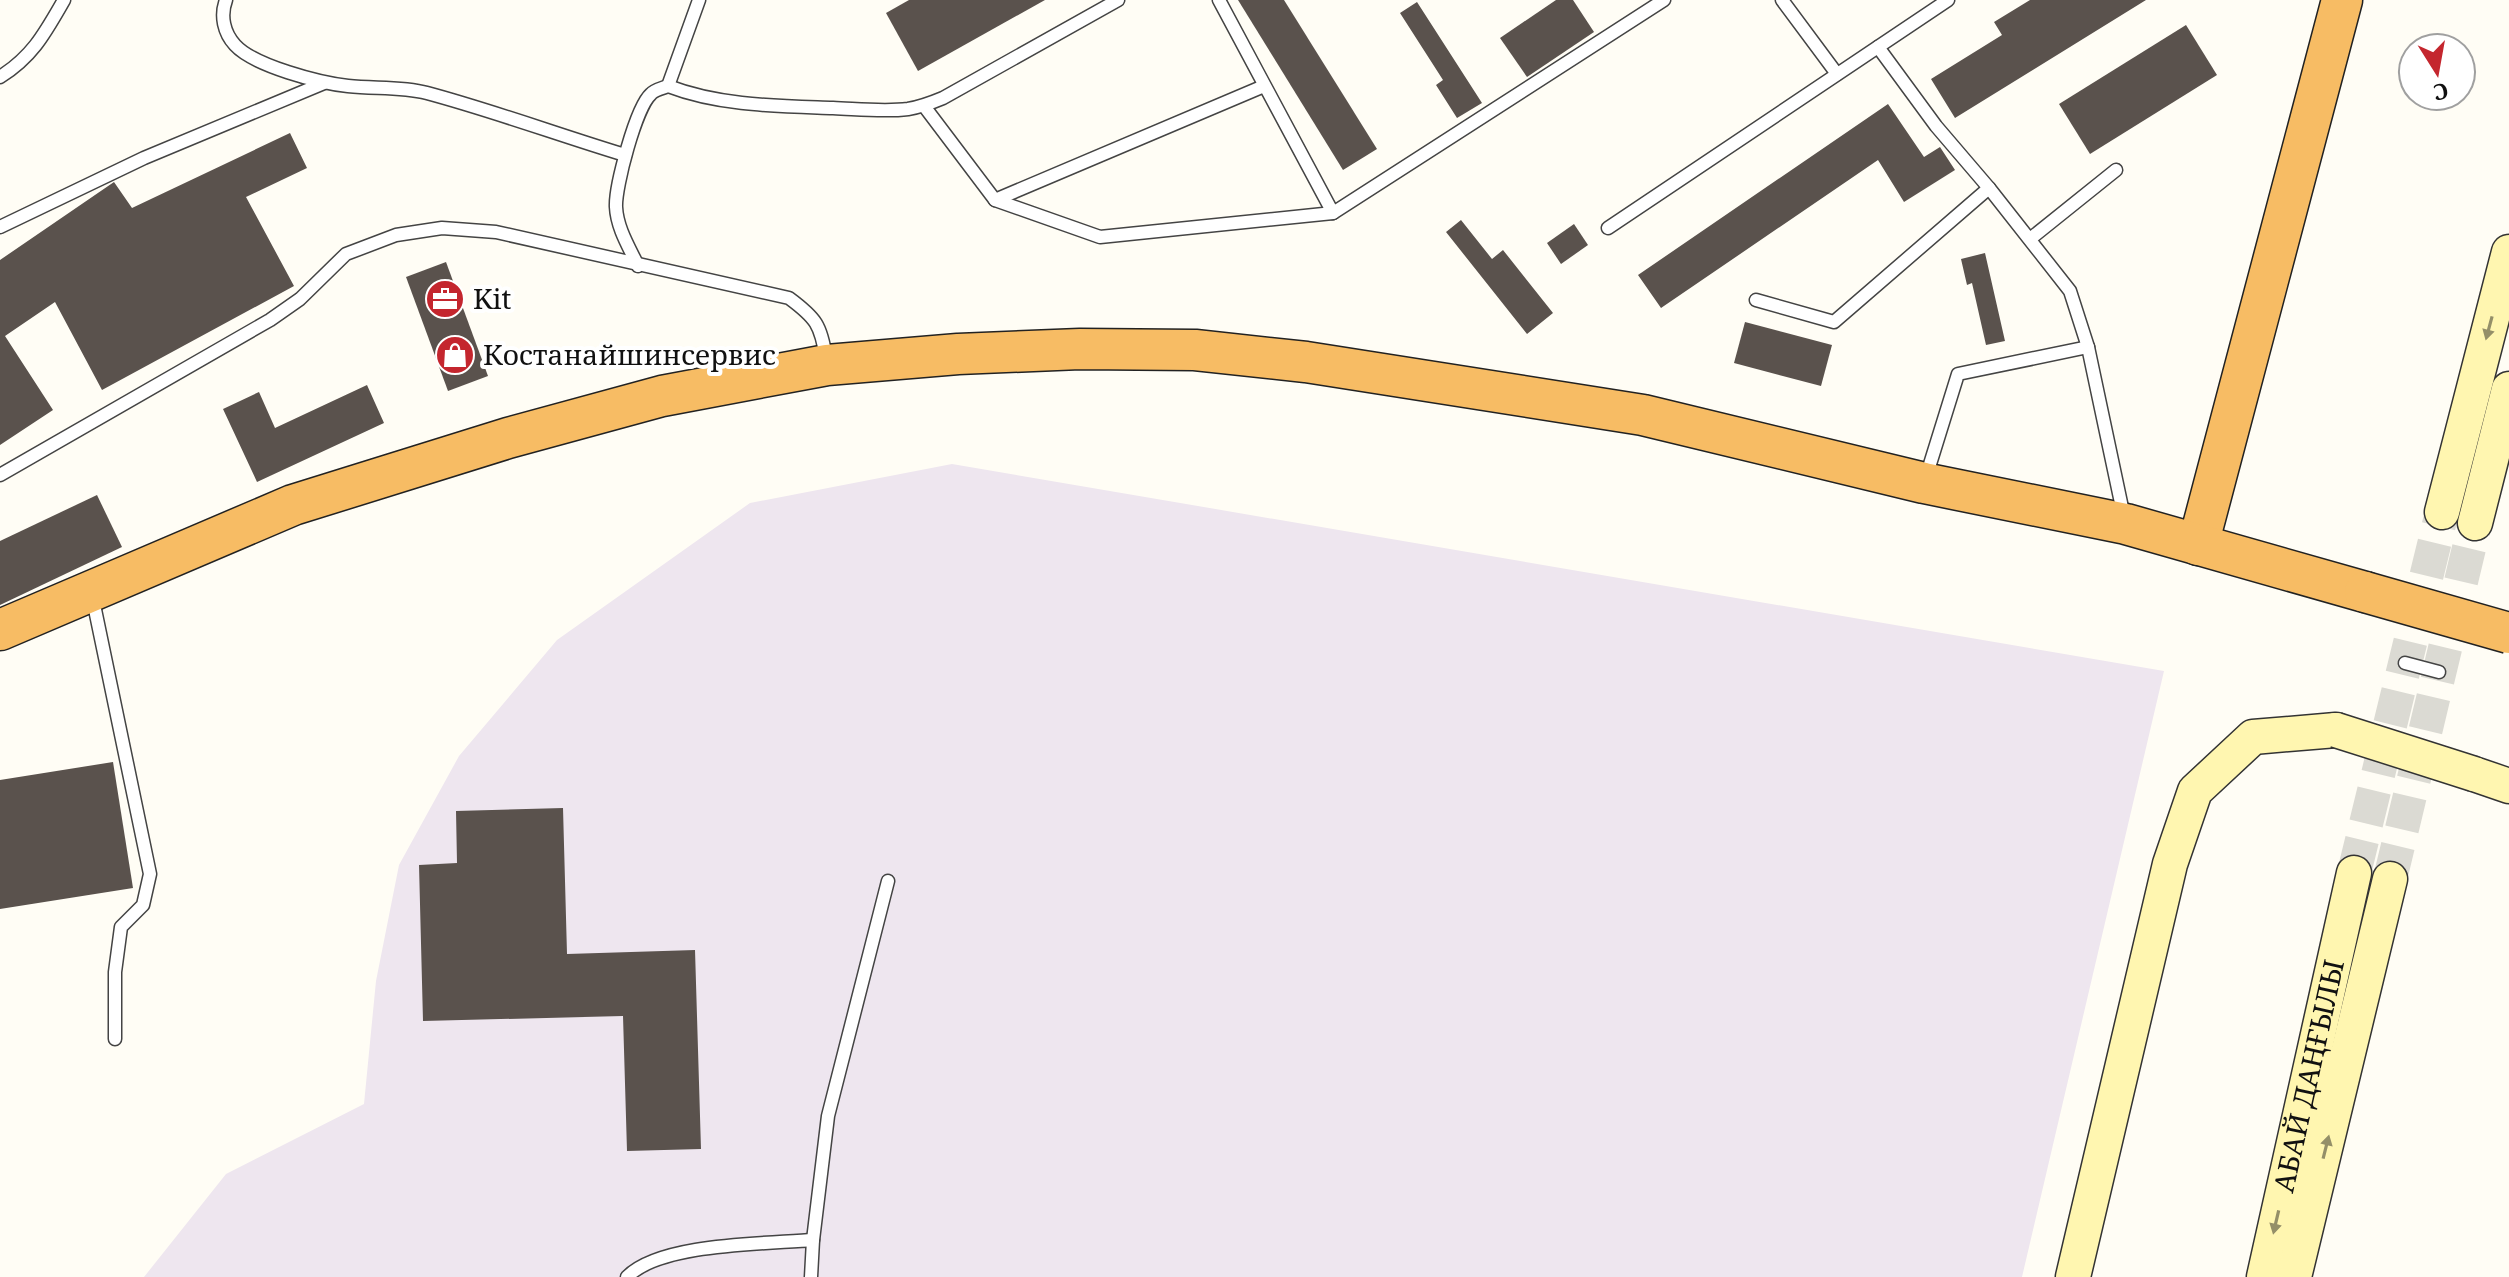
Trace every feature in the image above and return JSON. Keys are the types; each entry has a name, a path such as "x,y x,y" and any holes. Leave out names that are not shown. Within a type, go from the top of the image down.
{"highway":[{"path":"2198,545 2342,0"},
{"path":"0,630 293,505 494,442 662,396 827,365 958,354 1080,349 1195,350 1290,360 1643,415 1924,483 2126,524 2509,633"}],"main road":[{"path":"2442,512 2509,252"},
{"path":"2475,523 2509,389"},
{"path":"2073,1277 2170,864 2195,791 2253,737 2336,730 2509,786"},
{"name":"АБАЙ ДАҢҒЫЛЫ","path":"2264,1277 2354,873"},
{"name":"АБАЙ ДАҢҒЫЛЫ","path":"2294,1277 2390,879"}],"lane":[{"path":"0,77 21,64 40,42 64,0"},
{"path":"226,0 224,28 235,45 249,56 324,83 425,93 625,155"},
{"path":"668,86 699,0"},
{"path":"638,266 621,231 616,206 625,155 650,94 668,86 689,94 731,102 905,110 943,98 1118,0"},
{"path":"1219,0 1333,213"},
{"path":"924,106 995,200 1100,237 1333,213 1664,0"},
{"path":"1782,0 1837,74"},
{"path":"1608,228 1948,0"},
{"path":"1878,47 1936,126 2070,291 2088,347 2126,524"},
{"path":"0,227 144,158 324,83"},
{"path":"995,200 1264,86"},
{"path":"2030,239 2116,170"},
{"path":"1756,300 1834,322 1989,188"},
{"path":"0,475 270,320 300,299 346,254 396,235 442,228 496,232 789,298 811,314 823,338 827,365"},
{"path":"1924,483 1958,374 2088,347"},
{"path":"91,591 150,874 143,905 121,927 115,972 115,1039"},
{"path":"2405,663 2439,672"},
{"path":"811,1277 828,1116 888,881"},
{"path":"627,1277 645,1263 694,1250 813,1240"}],"shaded area":[{"path":"952,464 2164,671 2022,1277 144,1277 226,1174 364,1104 376,981 399,865 459,756 557,640 750,503"}],"building":[{"path":"909,0 1045,0 918,71 886,13"},
{"path":"1238,0 1284,0 1377,149 1343,170"},
{"path":"1556,0 1573,0 1594,32 1527,77 1500,38"},
{"path":"2030,0 2146,0 1955,118 1931,79 2002,35 1994,22"},
{"path":"1417,2 1482,103 1457,118 1436,85 1443,80 1400,13"},
{"path":"2186,25 2217,75 2090,154 2059,104"},
{"path":"1888,104 1924,157 1940,147 1955,170 1904,202 1878,160 1661,308 1638,275"},
{"path":"290,133 307,168 246,197 294,286 102,390 55,302 5,336 53,410 0,445 0,260 114,182 132,208"},
{"path":"1461,220 1492,259 1503,250 1553,313 1527,334 1446,232"},
{"path":"1574,224 1588,245 1561,264 1547,243"},
{"path":"1985,253 2005,341 1986,345 1972,283 1967,285 1961,259"},
{"path":"446,262 488,376 448,391 406,277"},
{"path":"1745,322 1832,345 1821,386 1734,363"},
{"path":"367,385 384,423 257,482 223,409 259,392 275,428"},
{"path":"97,495 122,547 0,605 0,541"},
{"path":"113,762 133,888 0,909 0,780"},
{"path":"563,808 567,954 695,950 701,1149 627,1151 623,1016 423,1021 419,865 457,863 456,811"}],"tunnel":[{"path":"2354,873 2442,512"},
{"path":"2390,879 2475,523"}],"place":[{"name":"Kit","path":"445,299"},
{"name":"Костанайшинсервис","path":"455,355"}]}
